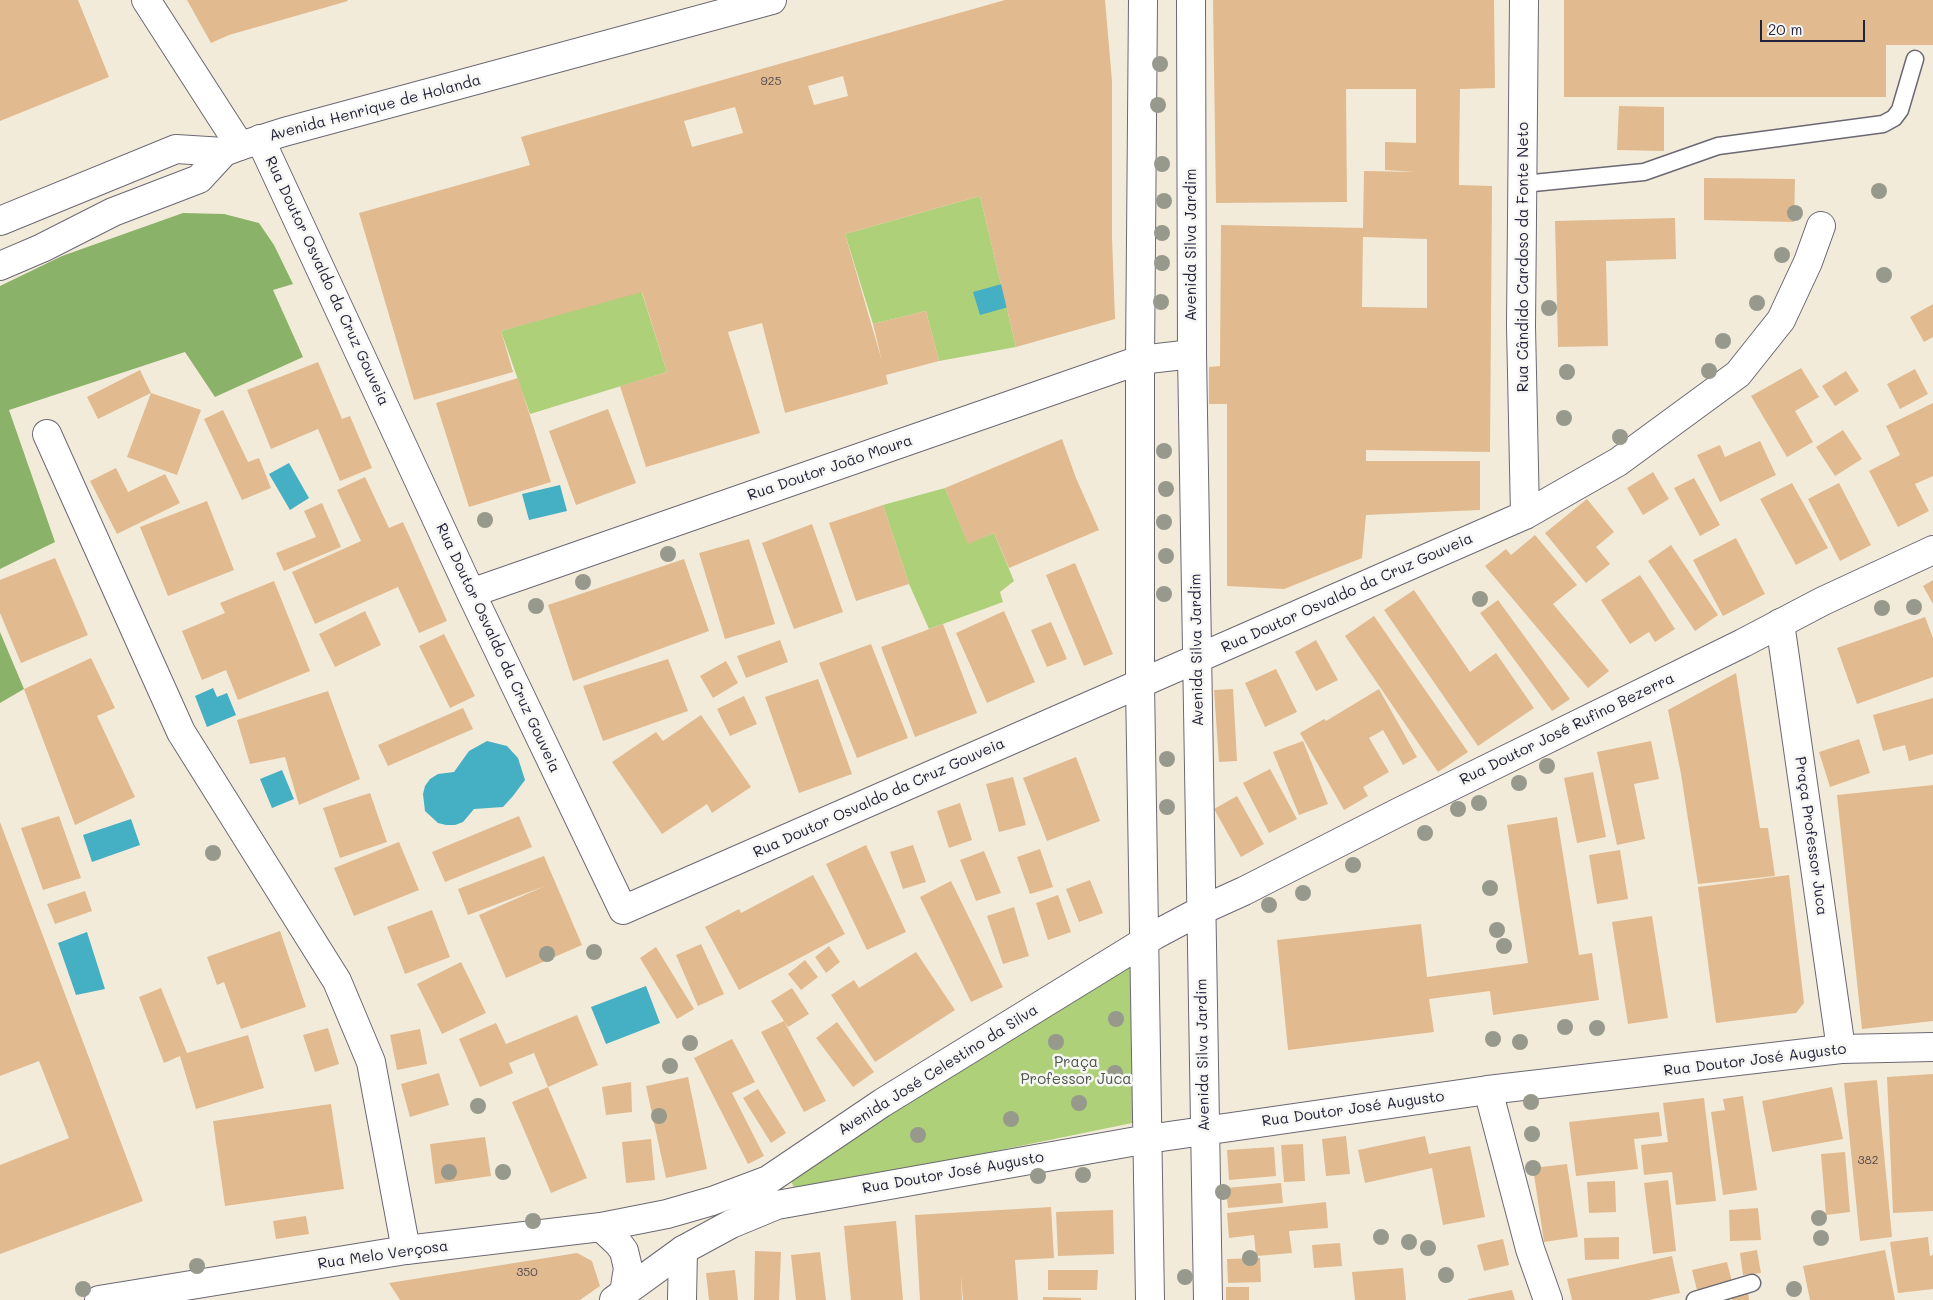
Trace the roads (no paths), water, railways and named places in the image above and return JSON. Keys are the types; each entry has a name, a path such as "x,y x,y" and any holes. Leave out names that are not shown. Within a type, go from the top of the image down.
{"main road":[{"name":"Rua Doutor Osvaldo da Cruz Gouveia","path":"146,0 241,146 471,593 624,910 1525,515 1618,462 1738,374 1781,320 1808,262 1822,226"},
{"name":"Avenida Henrique de Holanda","path":"241,146 772,0"},
{"path":"1143,0 1140,684 1150,1300"},
{"name":"Avenida Silva Jardim","path":"1191,0 1192,354 1208,1300"},
{"name":"Rua Cândido Cardoso da Fonte Neto","path":"1524,0 1521,326 1525,515"},
{"path":"0,221 176,148 241,146"},
{"path":"0,266 42,248 113,212 199,179 241,146"},
{"name":"Rua Doutor João Moura","path":"471,593 1140,360 1192,354"},
{"path":"47,434 181,732 337,981 371,1062 406,1250"},
{"name":"Rua Doutor José Rufino Bezerra","path":"1202,910 1244,891 1823,601 1933,550"},
{"name":"Praça Professor Juca","path":"1780,623 1841,1049"},
{"name":"Avenida José Celestino da Silva","path":"667,1214 712,1201 773,1192 882,1103 1145,941 1202,910"},
{"name":"Rua Doutor José Augusto","path":"773,1192 1488,1090 1841,1049 1933,1047"},
{"path":"1488,1090 1530,1248 1548,1300"},
{"path":"619,1296 683,1250 731,1224 773,1192"},
{"name":"Rua Melo Verçosa","path":"99,1300 406,1250 601,1227 667,1214"},
{"path":"601,1227 624,1251 628,1268 619,1296"},
{"path":"682,1300 683,1250"}],"lane":[{"path":"1522,184 1644,172 1718,146 1883,124 1894,118 1900,110 1915,58"},
{"path":"1695,1300 1752,1283"}],"water":[{"path":"1016,280 1023,303 980,315 973,292"},
{"path":"289,463 309,498 290,510 269,474"},
{"path":"560,485 567,511 529,520 522,494"},
{"path":"213,688 217,697 227,693 236,715 207,727 195,696"},
{"path":"487,741 507,746 518,758 525,780 503,807 474,809 463,822 455,825 438,823 425,811 423,794 425,786 430,779 438,774 454,772 469,751"},
{"path":"282,770 294,799 272,808 260,779"},
{"path":"131,819 140,845 92,862 83,835"},
{"path":"87,932 105,989 76,995 58,943"},
{"path":"646,986 660,1023 606,1044 591,1007"}]}
